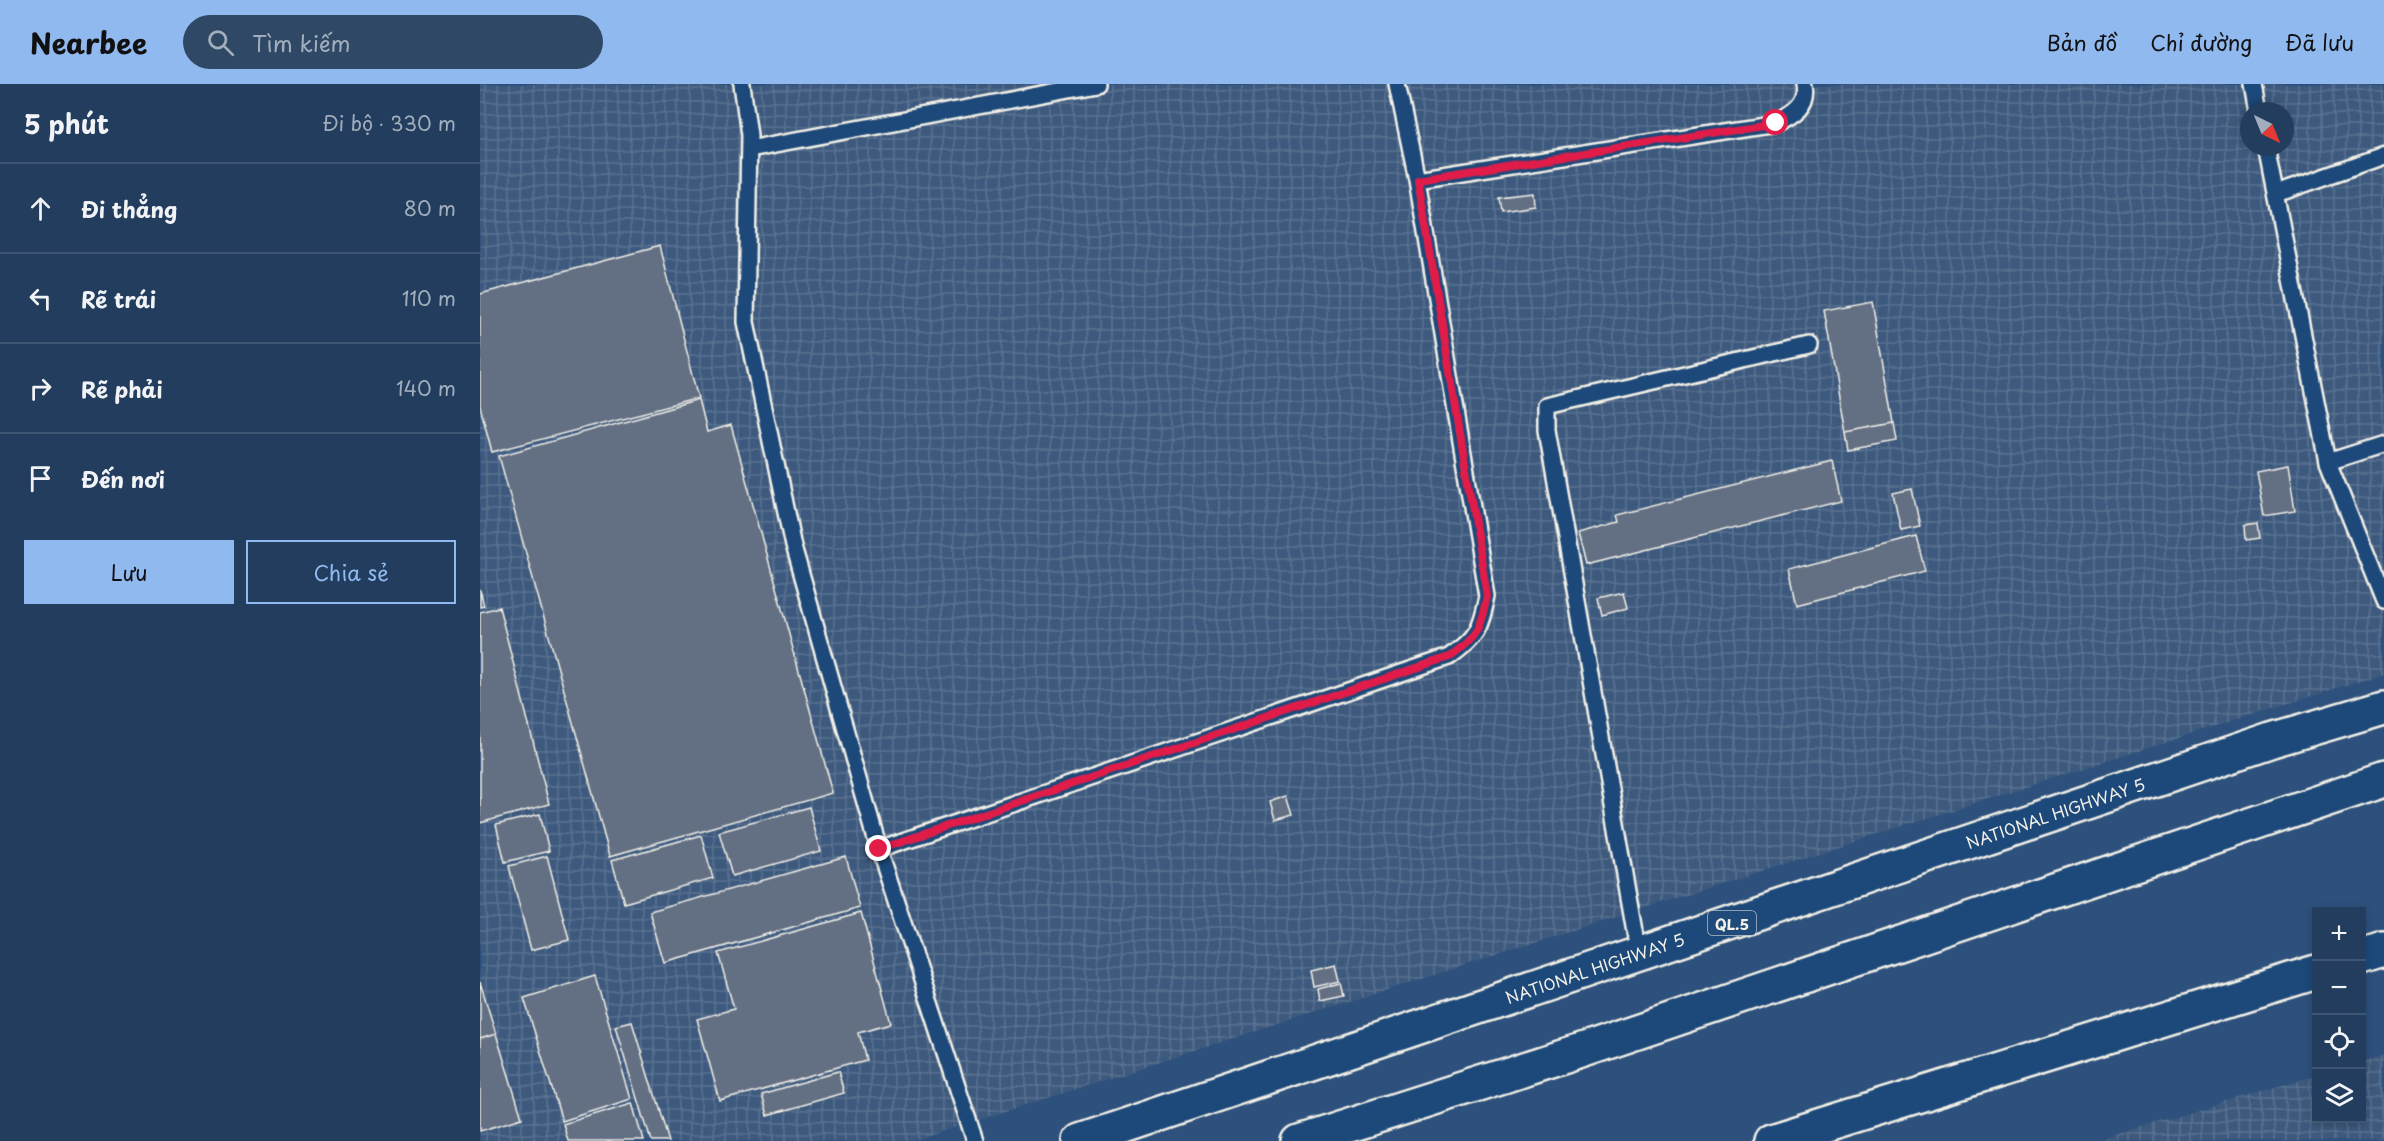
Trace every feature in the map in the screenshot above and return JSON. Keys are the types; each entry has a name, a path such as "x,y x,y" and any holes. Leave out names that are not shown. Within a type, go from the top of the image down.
{"highway":[{"name":"NATIONAL HIGHWAY 5","path":"1080,1141 2271,740 2384,707"},
{"path":"1299,1141 1578,1052 2384,780"},
{"path":"2366,956 2384,951"},
{"path":"1771,1141 2312,973"}],"lane":[{"path":"742,84 748,149 746,322 793,546 879,849 975,1141"},
{"path":"748,149 1096,84"},
{"path":"879,849 1449,657 1468,643 1481,624 1487,596 1418,179 1396,84"},
{"path":"1418,179 1776,123 1791,116 1802,106 1805,84"},
{"path":"2254,84 2257,102"},
{"path":"2268,156 2328,462 2384,601"},
{"path":"2276,194 2384,156"},
{"path":"1639,954 1547,430 1547,406 1809,345"},
{"path":"2328,462 2384,444"}],"shaded area":[{"path":"480,84 2384,84 2384,673 912,1141 480,1141"},
{"path":"2384,1055 2384,1141 2095,1141 2312,1076 2312,1123 2366,1123 2366,1060"}],"building":[{"path":"1535,193 1536,207 1501,212 1499,197"},
{"path":"660,246 699,398 492,452 480,406 480,294"},
{"path":"1873,302 1894,423 1845,432 1824,311"},
{"path":"699,400 707,432 731,425 833,793 610,856 499,456"},
{"path":"1894,423 1897,441 1848,450 1845,432"},
{"path":"1832,461 1841,501 1586,565 1578,533 1619,522 1617,515"},
{"path":"2288,465 2295,511 2264,516 2256,471"},
{"path":"1912,489 1920,526 1901,530 1893,493"},
{"path":"2258,523 2260,538 2246,540 2245,525"},
{"path":"1916,536 1925,571 1797,604 1789,569"},
{"path":"480,590 484,606 480,607"},
{"path":"1624,592 1628,608 1602,615 1598,598"},
{"path":"499,607 549,804 480,823 480,612"},
{"path":"1288,796 1294,815 1275,820 1270,802"},
{"path":"809,807 821,851 732,876 719,832"},
{"path":"540,814 549,851 505,862 496,825"},
{"path":"701,835 713,878 624,903 612,860"},
{"path":"547,856 569,940 531,950 509,866"},
{"path":"846,857 860,908 665,963 650,912"},
{"path":"861,913 891,1023 858,1032 865,1060 720,1101 697,1019 734,1009 718,953"},
{"path":"1336,964 1340,981 1314,987 1311,970"},
{"path":"595,976 632,1099 562,1121 524,998"},
{"path":"480,982 496,1034 480,1039"},
{"path":"1341,983 1344,996 1320,1001 1318,989"},
{"path":"632,1022 668,1141 651,1141 616,1026"},
{"path":"496,1034 522,1118 480,1131 480,1039"},
{"path":"838,1072 844,1093 767,1115 761,1094"},
{"path":"633,1103 644,1141 568,1141 563,1124"}],"route":[{"path":"879,849 1449,657 1468,643 1481,624 1487,596 1418,179 1776,123"}]}
